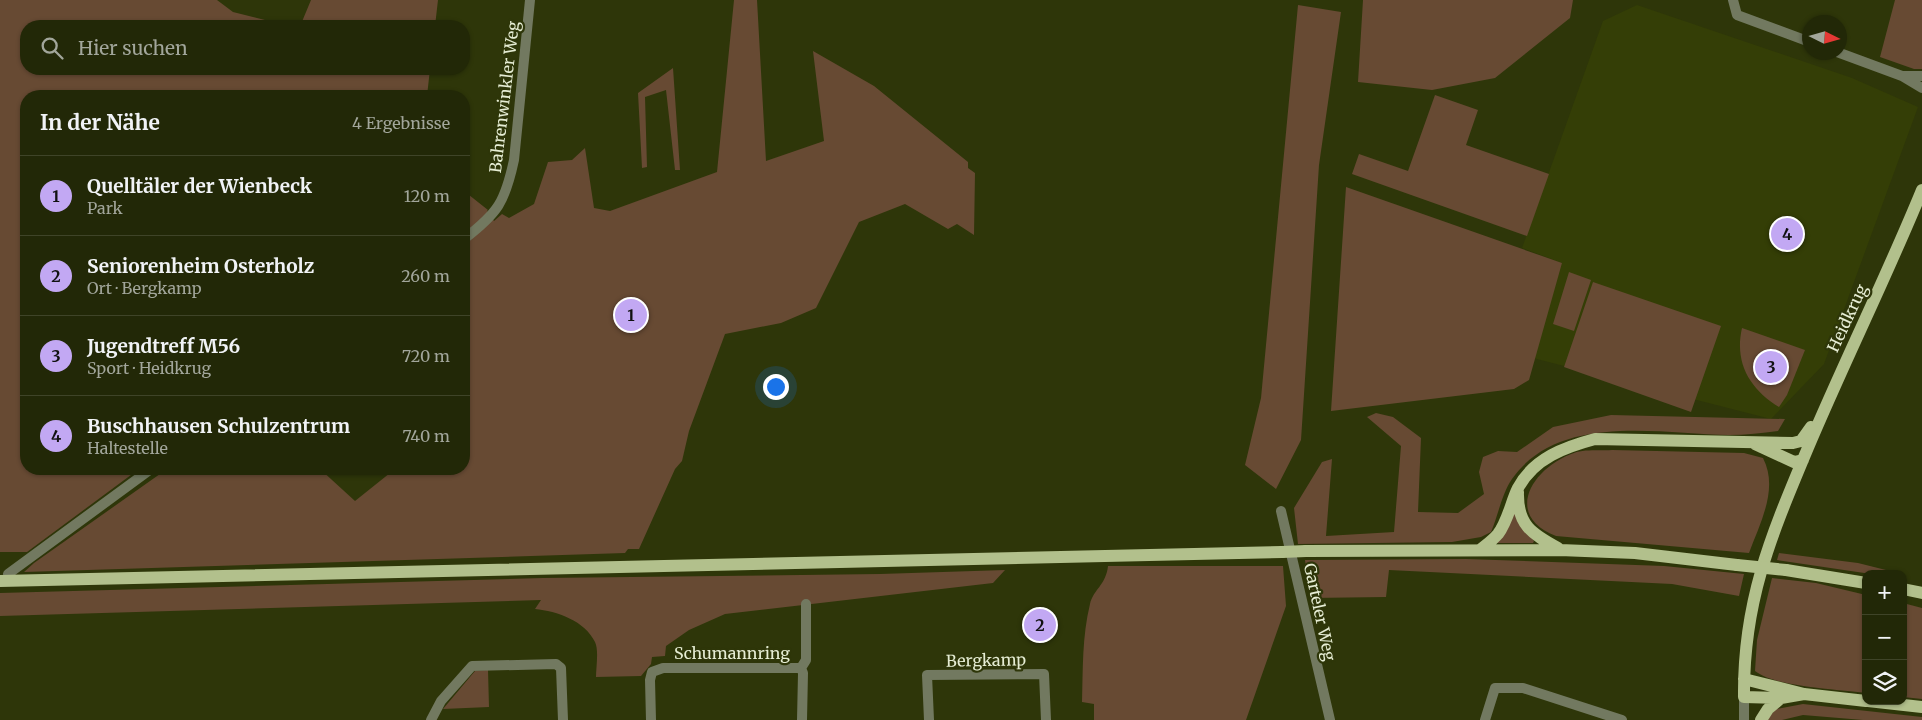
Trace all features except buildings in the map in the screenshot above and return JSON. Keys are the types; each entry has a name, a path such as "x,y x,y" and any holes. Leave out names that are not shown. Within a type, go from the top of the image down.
{"main road":[{"name":"Heidkrug","path":"1744,697 1749,618 1759,574 1829,397 1922,190"},
{"path":"1480,550 1498,534 1519,487 1533,468 1553,452 1595,439 1793,443 1801,441 1829,397"},
{"path":"1751,442 1794,462 1803,460 1799,450 1793,443"},
{"path":"1786,459 1791,468 1794,482"},
{"path":"1519,487 1518,505 1527,528 1560,550"},
{"path":"4,578 1306,551 1560,550 1635,553 1786,570 1862,582"},
{"path":"1907,590 1922,593"},
{"path":"1744,679 1804,694 1862,700"},
{"path":"1744,697 1782,698 1804,694"},
{"path":"1761,720 1768,709 1782,698"},
{"path":"1904,705 1922,707"}],"street":[{"name":"Bahrenwinkler Weg","path":"470,233 490,218 499,206 508,186 514,160 530,0"},
{"path":"1733,0 1737,15 1802,39"},
{"path":"1847,56 1902,76 1922,88"},
{"path":"1902,76 1922,76"},
{"path":"4,578 143,475"},
{"name":"Garteler Weg","path":"1282,511 1330,720"},
{"name":"Schumannring","path":"801,668 806,660 806,604"},
{"path":"431,720 442,701 472,666 556,664 561,668 563,720"},
{"name":"Schumannring","path":"651,720 650,680 652,672 664,668 801,668"},
{"name":"Schumannring","path":"801,668 803,673 802,720"},
{"name":"Bergkamp","path":"929,720 927,675 1044,674 1046,720"},
{"path":"1485,720 1494,688 1509,687 1523,688 1622,720"},
{"path":"1744,697 1744,720"}],"shaded area":[{"path":"0,0 217,0 233,12 265,20 20,20 20,75 429,75 428,90 20,90 20,475 131,475 27,552 0,552"},
{"path":"311,0 438,0 436,20 303,20"},
{"path":"734,0 757,0 766,161 824,141 813,51 874,86 968,162 968,168 975,173 974,235 957,224 948,229 905,204 859,222 816,308 781,323 725,334 689,431 682,461 675,469 639,549 628,549 625,553 24,572 159,475 327,475 355,501 388,475 470,475 470,196 488,210 494,221 502,214 509,218 534,204 548,162 572,160 585,148 594,208 610,211 717,172"},
{"path":"1363,0 1573,0 1570,18 1495,78 1432,90 1358,82"},
{"path":"1895,0 1922,0 1922,69 1914,69 1880,57"},
{"path":"1298,5 1341,12 1319,165 1301,440 1276,489 1245,465 1261,398"},
{"path":"1637,5 1852,78 1918,107 1824,364 1771,419 1533,358 1562,263 1522,248 1603,21"},
{"path":"673,68 680,170 675,170 666,90 645,97 647,167 642,168 638,93"},
{"path":"1435,95 1478,110 1466,145 1549,174 1527,236 1352,174 1359,154 1408,171"},
{"path":"1346,187 1562,263 1529,380 1514,389 1331,411"},
{"path":"1569,272 1591,280 1574,331 1553,324"},
{"path":"1593,282 1721,326 1691,412 1564,367"},
{"path":"1742,328 1805,350 1787,395 1779,407 1760,392 1747,374 1740,353"},
{"path":"1376,413 1393,417 1421,438 1418,512 1458,513 1484,494 1479,472 1483,457 1498,451 1517,452 1553,427 1611,415 1785,419 1778,431 1742,435 1642,431 1612,432 1583,435 1556,444 1532,458 1512,479 1505,491 1491,532 1481,537 1452,542 1298,544 1294,508 1322,462 1332,459 1326,536 1394,532 1401,446 1367,417"},
{"path":"1612,450 1744,453 1763,458 1769,482 1769,494 1749,553 1556,536 1540,527 1530,516 1527,504 1529,492 1536,480 1546,469 1574,453"},
{"path":"1513,505 1534,541 1533,543 1496,543"},
{"path":"1779,553 1858,563 1886,570 1862,570 1862,573 1777,560"},
{"path":"1466,559 1664,566 1744,574 1739,596 1672,584 1389,570 1386,597 1310,598 1305,560"},
{"path":"1108,566 1283,566 1286,606 1246,720 1094,720 1094,704 1082,702 1084,641 1090,604 1105,578"},
{"path":"1005,570 993,583 725,614 689,630 666,646 665,656 652,657 651,664 641,676 596,677 597,649 590,635 570,618 535,609 541,600 0,616 0,593 543,578 880,574"},
{"path":"1772,578 1816,583 1862,594 1862,693 1792,684 1764,676 1755,671 1757,640"},
{"path":"1907,604 1922,608 1922,699 1907,697"},
{"path":"488,670 489,707 443,709 475,671"},
{"path":"1803,704 1922,717 1922,720 1863,720 1803,715 1782,720 1766,720 1776,709"}],"place":[{"name":"Buschhausen Schulzentrum","path":"1787,234"},
{"name":"Quelltäler der Wienbeck","path":"631,315"},
{"name":"Jugendtreff M56","path":"1771,367"},
{"name":"Seniorenheim Osterholz","path":"1040,625"}]}
